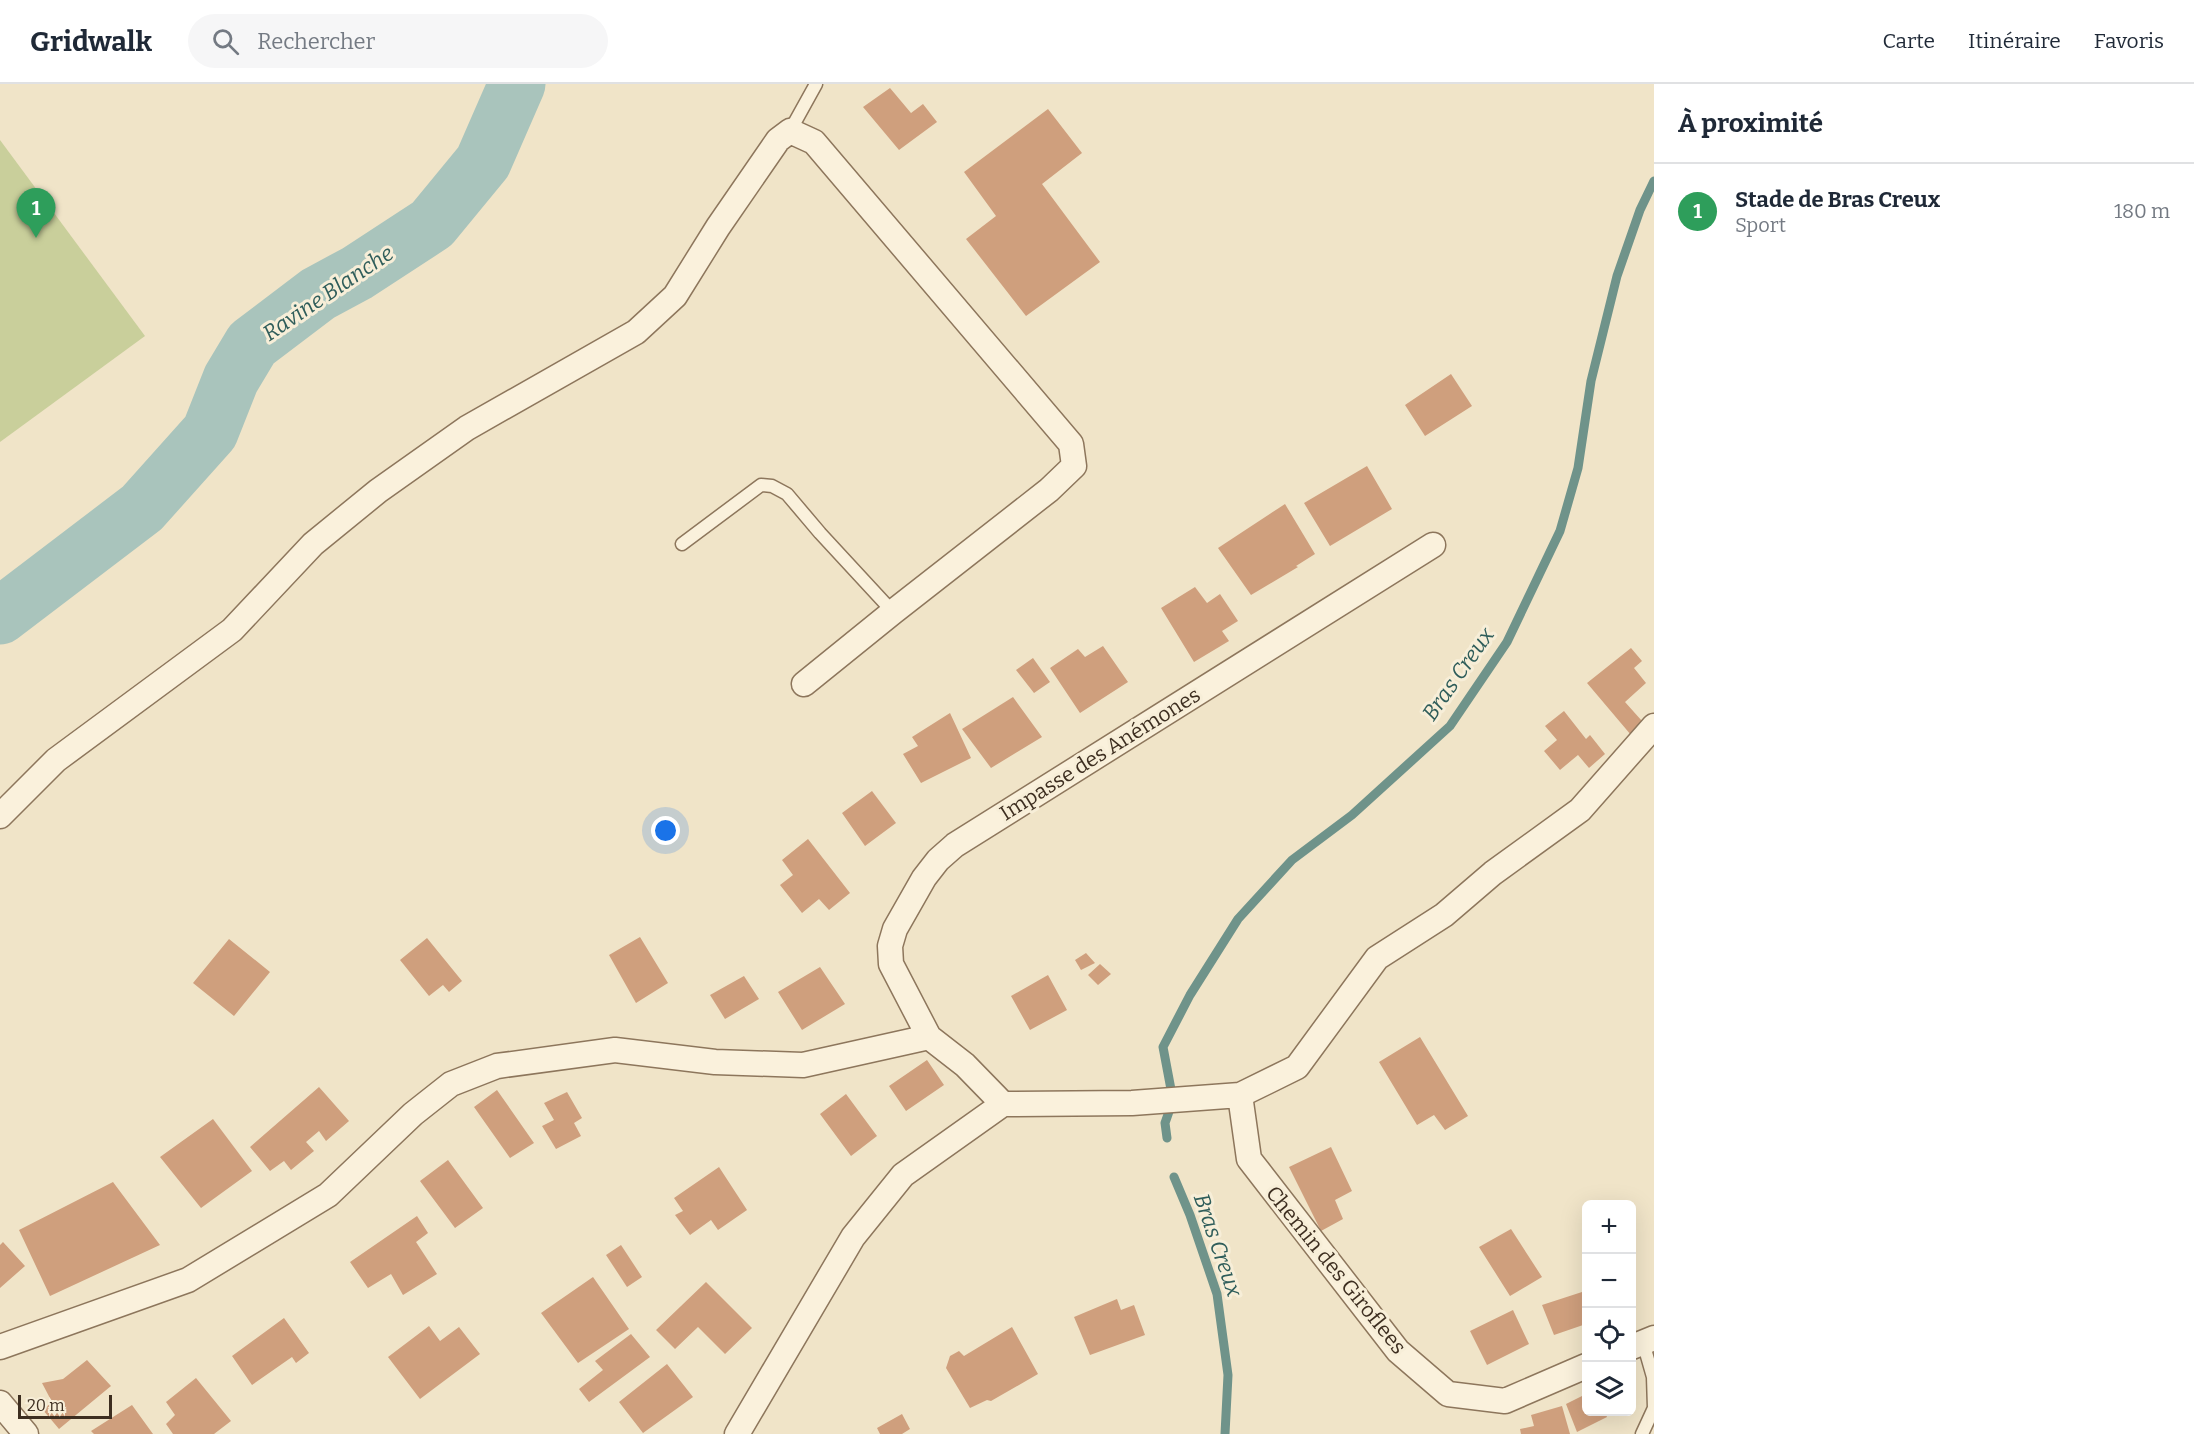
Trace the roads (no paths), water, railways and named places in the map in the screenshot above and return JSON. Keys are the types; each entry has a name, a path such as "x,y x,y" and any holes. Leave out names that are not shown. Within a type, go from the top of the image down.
{"street":[{"path":"0,816 56,760 232,630 313,544 378,491 467,428 636,332 675,296 718,227 778,140 790,131 814,142 1071,444 1074,466 1049,490 892,612 804,684"},
{"name":"Impasse des Anémones","path":"929,1037 891,964 890,946 895,929 924,878 938,860 955,845 1433,545"},
{"path":"737,1434 853,1237 903,1175 1003,1104 1131,1103 1240,1095 1297,1066 1377,958 1444,915 1493,873 1580,810 1654,726"},
{"path":"0,1347 188,1280 328,1195 413,1114 451,1084 497,1066 615,1050 715,1062 803,1065 929,1037 965,1065 1003,1104"},
{"name":"Chemin des Giroflees","path":"1240,1095 1249,1159 1398,1351 1448,1394 1505,1401 1582,1368"},
{"path":"0,1403 26,1434"}],"lane":[{"path":"790,131 816,84"},
{"path":"682,544 761,485 772,486 787,494 892,612"},
{"path":"1642,1434 1654,1408 1653,1377 1643,1343"}],"waterway":[{"name":"Ravine Blanche","path":"0,616 142,508 210,432 231,379 252,344 318,294 357,273 432,224 483,162 517,84"},
{"name":"Bras Creux","path":"1167,1138 1165,1123 1173,1100 1163,1047 1190,995 1238,919 1292,860 1352,815 1450,726 1507,642 1560,531 1578,468 1591,381 1617,276 1640,210 1654,181"},
{"name":"Bras Creux","path":"1174,1177 1190,1215 1217,1294 1228,1375 1225,1434"}],"place":[{"name":"Stade de Bras Creux","path":"36,238"}]}
